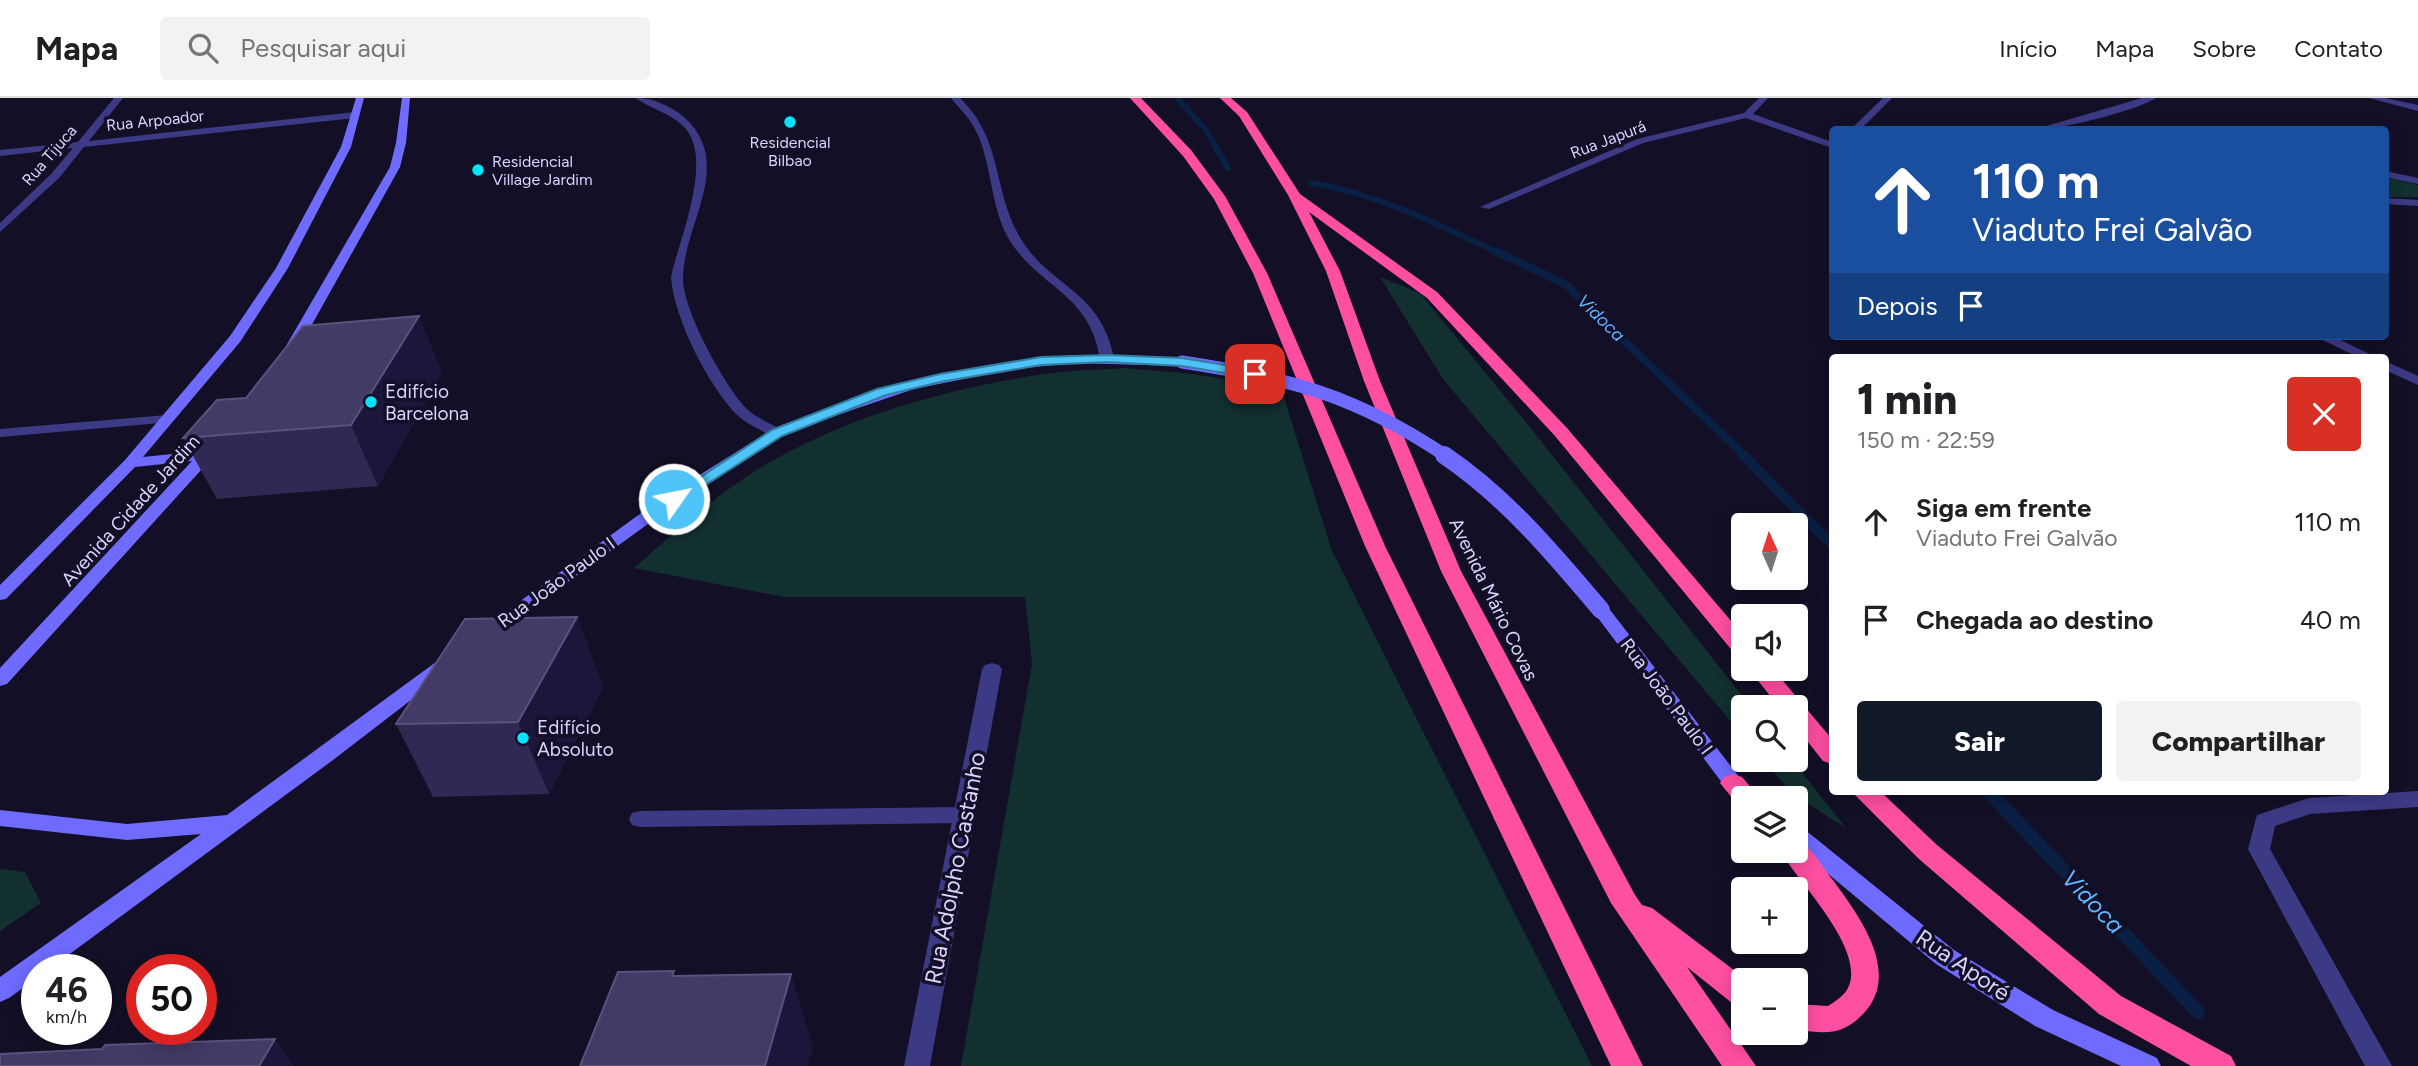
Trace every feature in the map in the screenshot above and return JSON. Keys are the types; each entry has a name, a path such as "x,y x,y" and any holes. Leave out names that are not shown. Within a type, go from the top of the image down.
{"highway":[{"path":"1135,98 1187,153 1220,198 1260,274 1375,546 1626,1064"},
{"name":"Avenida Mário Covas","path":"1225,98 1243,114 1294,195 1333,271 1372,381 1451,571 1625,903 1740,1066"},
{"path":"1294,195 1432,295 1561,432 1731,635"},
{"path":"1770,681 1782,695"},
{"path":"1808,726 1829,751"},
{"path":"1868,795 1938,861 2110,1005 2220,1066"},
{"path":"1804,863 1854,938 1864,965 1864,986 1854,1004 1833,1020 1808,1018"},
{"path":"1625,903 1731,985"}],"main road":[{"name":"Avenida Cidade Jardim","path":"0,594 130,463 234,339 282,268 346,147 360,98"},
{"path":"287,353 339,268 395,167 401,143 406,98"},
{"name":"Rua João Paulo I","path":"0,991 326,755 466,648 653,513 777,433 882,392 940,378 1041,361 1107,358 1182,362 1279,378 1387,418 1427,440 1469,472 1537,533 1739,786"},
{"name":"Avenida Cidade Jardim","path":"0,680 223,435"},
{"path":"130,463 207,455"},
{"path":"0,818 127,832 233,822"},
{"name":"Rua Aporé","path":"1808,845 1945,957 2044,1018 2148,1066"}],"street":[{"name":"Rua Tijuca","path":"0,229 55,176 119,98"},
{"path":"640,98 675,115 691,128 700,142 703,163 699,194 677,280 694,337 740,410 777,433"},
{"path":"955,98 966,106 981,127 1007,225 1025,255 1067,290 1097,321 1105,338 1107,358"},
{"path":"1764,98 1747,115 1829,144"},
{"path":"1858,126 1888,98"},
{"path":"2055,126 2152,98"},
{"path":"2373,98 2418,108"},
{"path":"2391,98 2418,108"},
{"name":"Rua Arpoador","path":"0,153 355,115"},
{"name":"Rua Japurá","path":"1485,207 1640,141 1747,115"},
{"path":"2389,175 2418,181"},
{"path":"2389,201 2418,203"},
{"path":"2330,340 2362,354"},
{"path":"2389,367 2418,381"},
{"path":"0,433 167,419"},
{"name":"Rua Adolpho Castanho","path":"917,1066 992,669"},
{"path":"2379,1066 2259,849 2265,821 2309,806 2418,799"},
{"path":"640,819 964,815"}],"green space":[{"path":"2389,178 2418,185 2418,197 2389,197"},
{"path":"1380,277 1420,293 1530,427 1742,695 1731,695 1731,722 1443,379"},
{"path":"1124,368 1192,374 1281,388 1332,551 1592,1066 961,1066 1032,664 1025,597 784,597 634,568 696,514 746,477 796,448 829,433 899,406 972,387 1054,373"},
{"path":"1774,772 1802,772 1846,828 1808,804 1808,786 1786,786"},
{"path":"0,869 25,872 41,903 0,931"}],"building":[{"path":"419,316 351,425 183,438 217,400 246,398 303,326"},
{"path":"577,617 518,722 396,724 465,619"},
{"path":"674,971 672,976 791,974 765,1066 580,1066 618,972"},
{"path":"275,1039 259,1066 0,1066 0,1054 102,1049 105,1045 217,1045 217,1041"}],"waterway":[{"name":"Vidoca","path":"1177,98 1206,130 1228,168"},
{"name":"Vidoca","path":"1311,183 1385,203 1501,254"},
{"name":"Vidoca","path":"1497,252 1565,284 1745,456"},
{"name":"Vidoca","path":"1743,455 1829,542"},
{"name":"Vidoca","path":"1992,795 2198,1012"}],"place":[{"name":"Residencial Bilbao","path":"790,122"},
{"name":"Residencial Village Jardim","path":"478,170"},
{"name":"Edifício Barcelona","path":"371,402"},
{"name":"Edifício Absoluto","path":"523,738"}],"route":[{"path":"674,499 777,433 882,392 940,378 1041,361 1107,358 1182,362 1255,374"}]}
